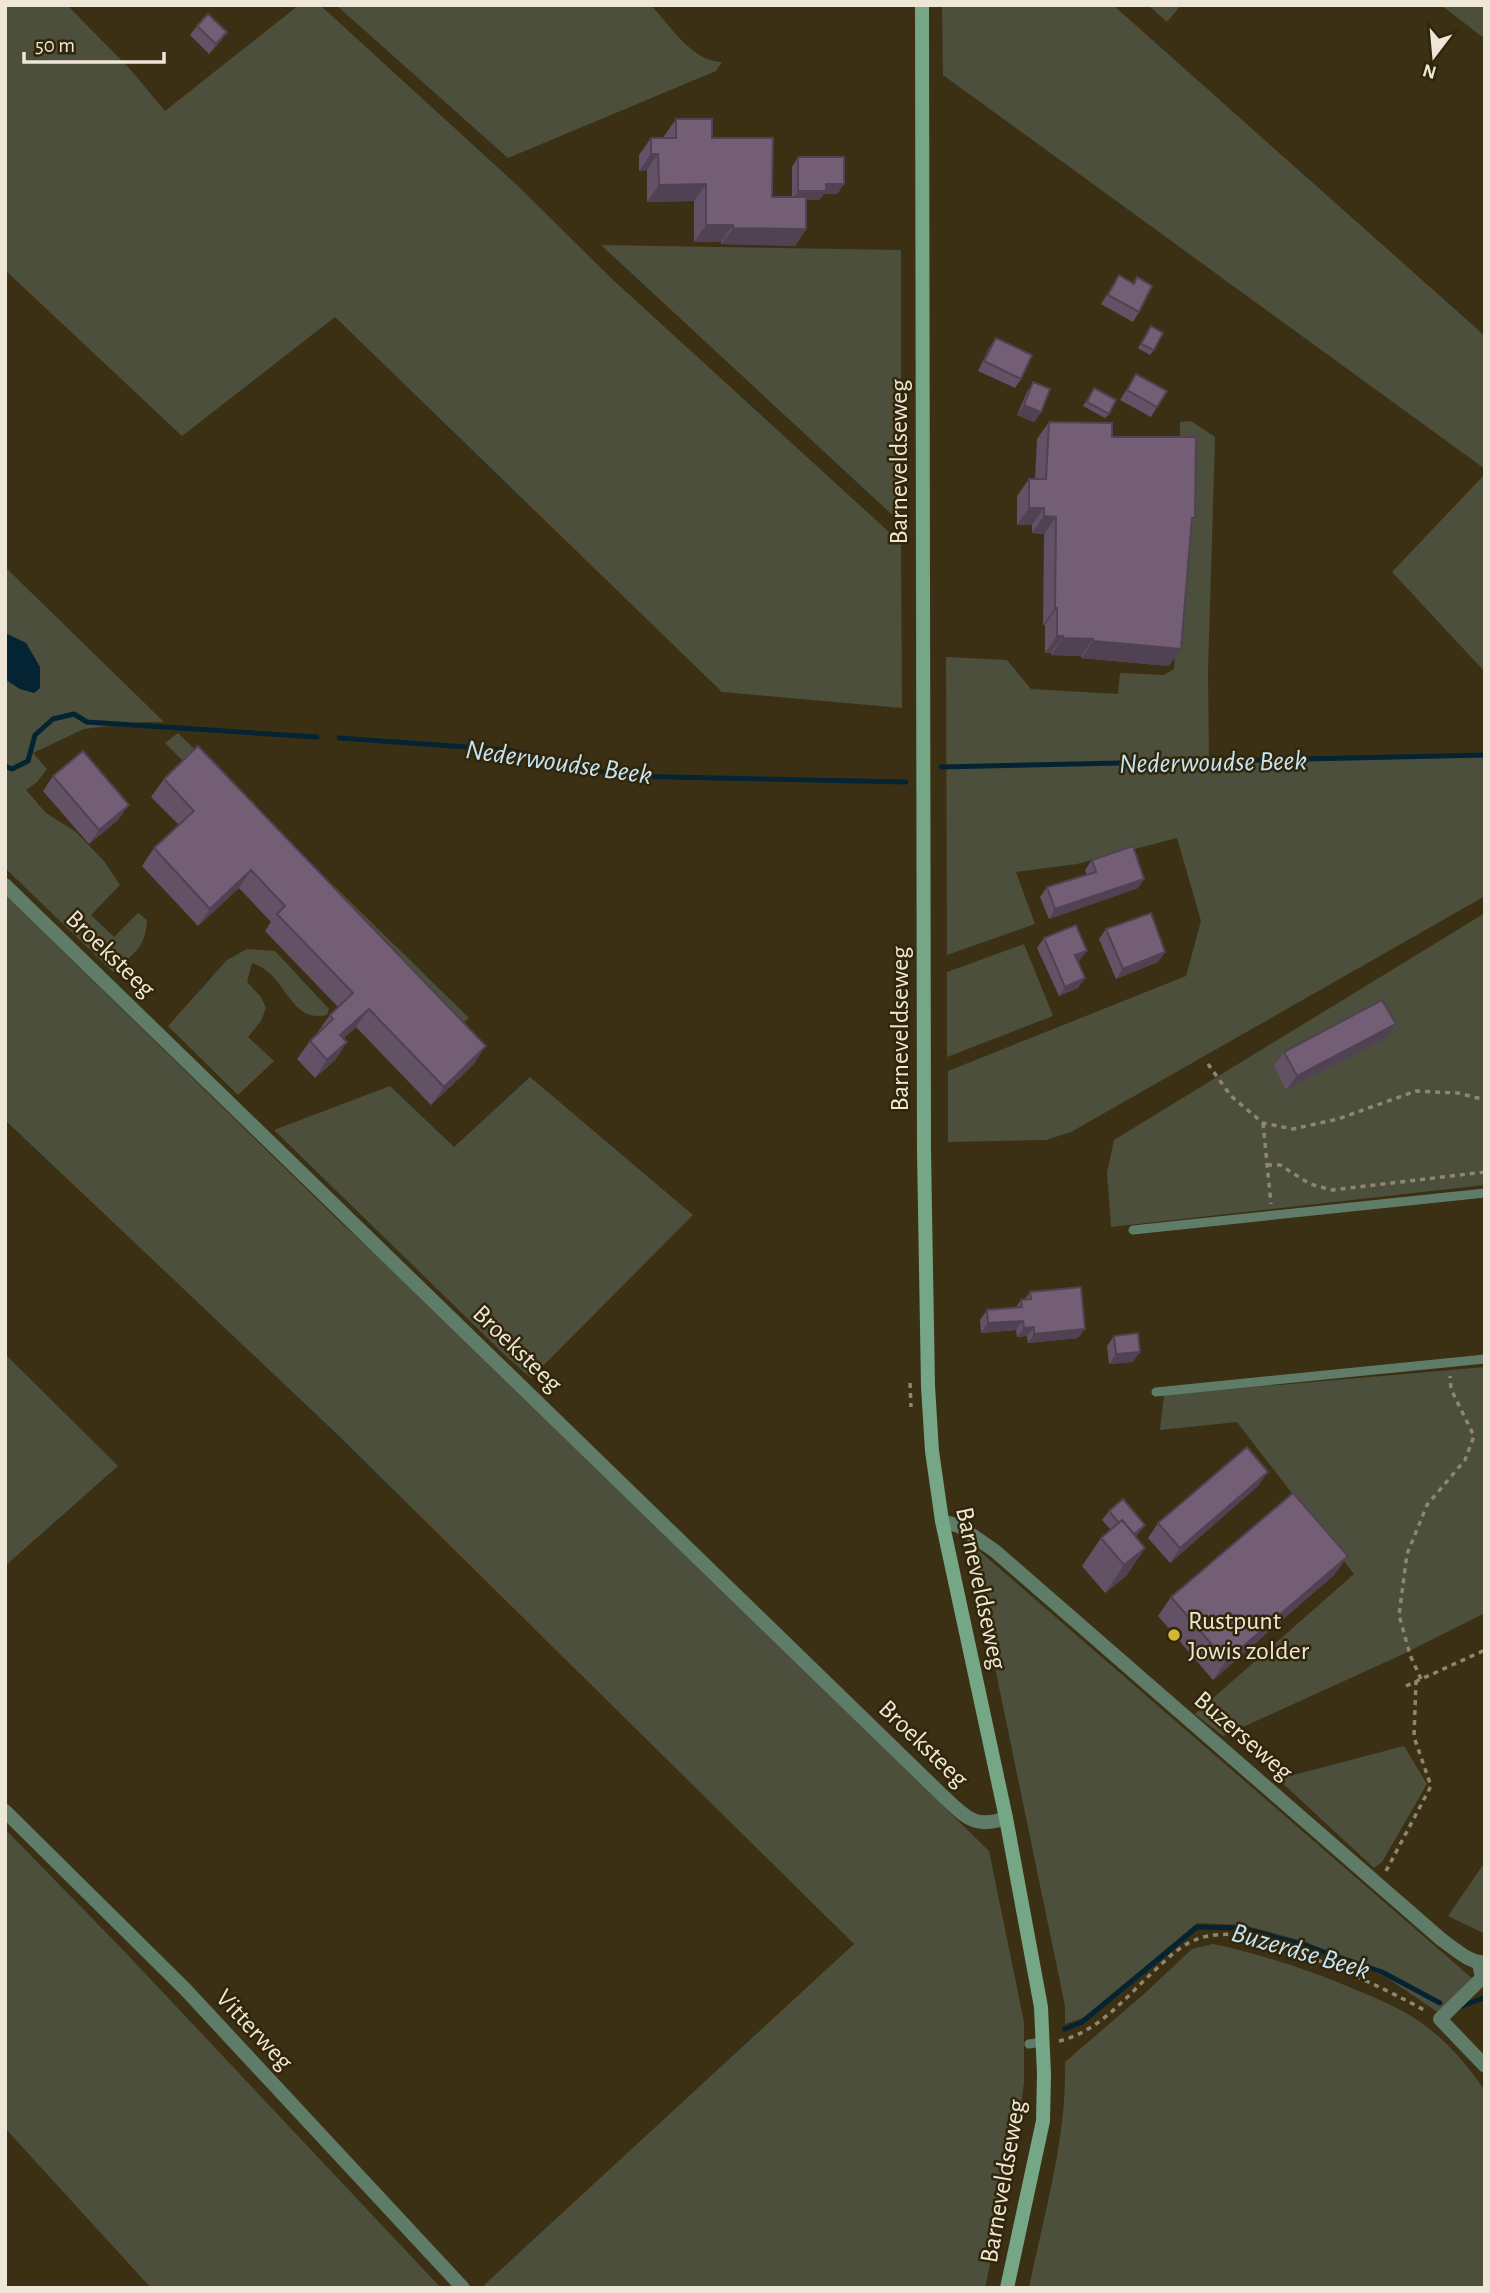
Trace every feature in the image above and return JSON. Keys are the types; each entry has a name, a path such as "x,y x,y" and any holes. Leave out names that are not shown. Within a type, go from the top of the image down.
{"main road":[{"name":"Barneveldseweg","path":"922,5 924,1179 928,1386 932,1451 942,1521 1006,1818 1041,2007 1036,2043 1044,2074 1043,2121 1007,2288"}],"street":[{"name":"Broeksteeg","path":"5,885 952,1804 966,1817 977,1822 993,1823 1006,1818"},
{"name":"Buzerseweg","path":"942,1521 959,1526 995,1551 1442,1940 1463,1955 1482,1962 1482,1978 1440,2019"},
{"name":"Vitterweg","path":"5,1811 184,1989 463,2288"},
{"path":"1440,2019 1485,2066"}],"lane":[{"path":"1133,1230 1485,1193"},
{"path":"1156,1392 1485,1359"}],"path":[{"path":"1208,1064 1231,1096 1263,1122 1293,1129 1338,1119 1416,1091 1458,1093 1485,1100"},
{"path":"1263,1122 1273,1215"},
{"path":"1267,1165 1280,1165 1310,1184 1332,1190 1485,1172"},
{"path":"1379,1885 1431,1786 1414,1737 1418,1680 1399,1615 1407,1555 1427,1504 1465,1460 1474,1436 1451,1389 1449,1362"},
{"path":"1406,1686 1485,1650"},
{"path":"1036,2043 1077,2036 1096,2025 1175,1951 1196,1939 1216,1935 1241,1936 1306,1956 1399,1996 1440,2019"}],"green space":[{"path":"5,5 67,5 129,68 165,111 299,5 320,5 520,188 611,278 901,543 902,708 722,692 335,317 182,436 5,270"},
{"path":"336,5 651,5 692,50 712,61 722,62 716,71 508,158"},
{"path":"942,5 1113,5 1485,336 1485,469 943,75"},
{"path":"1148,5 1181,5 1167,22"},
{"path":"1441,5 1485,5 1485,39"},
{"path":"601,245 901,250 901,523"},
{"path":"1191,421 1215,437 1208,672 1209,763 1485,757 1485,896 1071,1132 1046,1140 948,1142 948,1071 1186,976 1201,921 1177,838 1077,864 1016,872 1035,924 947,955 946,657 1007,660 1031,689 1118,694 1120,673 1164,675 1174,669 1187,450 1180,439 1180,422"},
{"path":"1485,474 1485,672 1392,572"},
{"path":"5,567 164,722 84,729 33,753 47,769 37,782 26,790 46,813 76,832 104,861 120,885 91,915 114,937 138,913 147,920 141,944 113,972 5,868 5,679 20,689 40,688 40,667 26,643 5,633"},
{"path":"178,733 469,1018 453,1031 165,743"},
{"path":"5,895 989,1851 1024,2022 1024,2082 1018,2132 985,2288 481,2288 854,1944 338,1435 5,1120"},
{"path":"1485,913 1485,1185 1111,1227 1107,1172 1114,1140"},
{"path":"1024,944 1053,1016 947,1057 947,972"},
{"path":"247,949 275,951 329,1009 327,1015 307,1014 299,1009 275,978 252,963 247,982 261,997 266,1008 261,1021 248,1037 274,1061 238,1095 168,1026 227,960"},
{"path":"530,1077 693,1215 531,1378 274,1130 390,1086 454,1147"},
{"path":"5,1354 118,1466 5,1566"},
{"path":"1485,1367 1485,1613 1399,1656 1223,1736 1195,1714 1354,1574 1237,1422 1160,1430 1164,1395"},
{"path":"969,1542 1474,1980 1439,2013 1386,1977 1306,1942 1243,1925 1197,1923 1086,2017 1065,2024 1065,2006"},
{"path":"1404,1746 1427,1784 1382,1862 1374,1868 1278,1779"},
{"path":"5,1829 124,1951 441,2288 151,2288 5,2128"},
{"path":"1485,1862 1485,1934 1448,1916"},
{"path":"1213,1944 1307,1970 1391,2005 1429,2028 1471,2071 1485,2091 1485,2288 1029,2288 1058,2147 1065,2090 1065,2062 1192,1949"}],"water":[{"path":"5,633 26,643 40,667 40,688 34,693 20,689 5,679"}],"building":[{"path":"208,14 227,32 216,44 197,26"},
{"path":"676,119 712,119 712,138 773,138 772,197 806,197 806,229 706,225 706,184 659,185 658,154 651,154 651,138 676,138"},
{"path":"798,157 844,157 844,184 826,184 826,191 798,191"},
{"path":"1119,275 1134,284 1137,277 1152,286 1139,312 1108,295"},
{"path":"1151,326 1163,333 1154,350 1141,344"},
{"path":"996,338 1032,355 1021,379 984,361"},
{"path":"1136,374 1167,391 1157,407 1127,390"},
{"path":"1033,382 1050,389 1041,412 1024,405"},
{"path":"1094,388 1116,400 1109,414 1087,402"},
{"path":"1049,422 1112,423 1112,437 1196,437 1195,518 1192,518 1181,649 1057,636 1056,517 1044,516 1044,508 1029,508 1029,479 1046,479"},
{"path":"198,746 486,1046 444,1087 369,1009 340,1035 347,1042 327,1060 310,1041 333,1019 330,1015 353,993 277,914 285,906 251,870 210,909 154,848 194,811 164,779"},
{"path":"83,751 129,805 99,830 53,776"},
{"path":"1133,846 1144,879 1055,909 1047,887 1096,872 1092,860"},
{"path":"1151,913 1165,952 1123,969 1106,929"},
{"path":"1076,925 1087,951 1075,955 1085,978 1065,987 1044,938"},
{"path":"1382,1000 1396,1024 1297,1076 1284,1052"},
{"path":"1081,1287 1085,1329 1034,1334 1034,1327 1024,1328 1023,1321 988,1323 987,1310 1022,1307 1021,1300 1031,1299 1030,1292"},
{"path":"1138,1333 1140,1352 1116,1354 1114,1336"},
{"path":"1247,1447 1268,1472 1180,1548 1158,1523"},
{"path":"1293,1493 1348,1556 1226,1661 1171,1597"},
{"path":"1123,1499 1145,1525 1134,1534 1122,1520 1119,1523 1109,1511"},
{"path":"1122,1520 1145,1548 1124,1565 1101,1538"}],"waterway":[{"name":"Nederwoudse Beek","path":"5,766 12,769 28,761 35,735 53,719 74,714 87,722 317,737"},
{"name":"Nederwoudse Beek","path":"339,738 508,750 621,776 906,782"},
{"name":"Nederwoudse Beek","path":"941,767 1485,755"},
{"name":"Buzerdse Beek","path":"1065,2029 1082,2022 1197,1927 1241,1928 1304,1945 1382,1972 1440,2003"},
{"name":"Buzerdse Beek","path":"1459,2007 1484,1998"}],"place":[{"name":"Rustpunt Jowis zolder","path":"1174,1635"}]}
